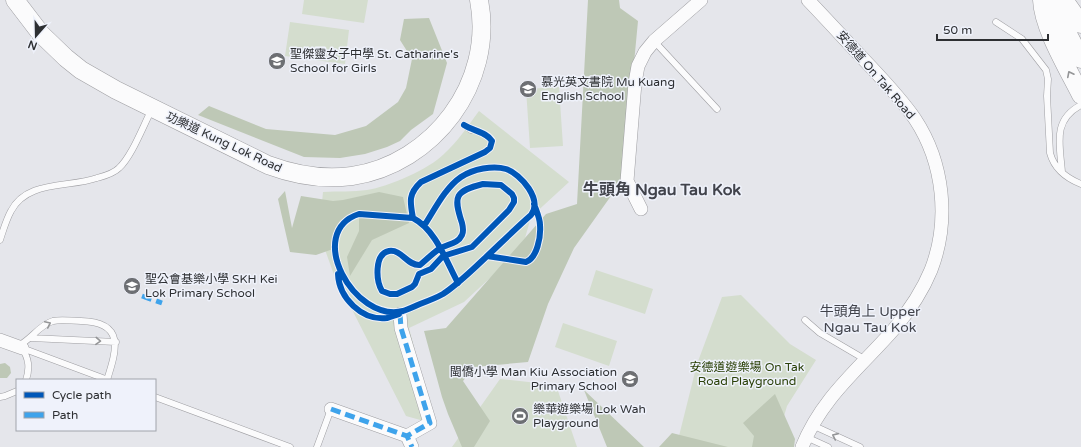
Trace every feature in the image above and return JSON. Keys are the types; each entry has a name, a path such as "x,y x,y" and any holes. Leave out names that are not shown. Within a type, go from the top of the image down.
{"street":[{"name":"功樂道 Kung Lok Road","path":"15,0 41,34 66,58 96,80 268,166 309,176 338,178 379,169 404,158 428,142 447,122 463,98 474,72 480,45 481,17 479,0"},
{"path":"641,209 627,181 635,83 638,66 645,52 654,41 701,0"},
{"name":"安德道 On Tak Road","path":"804,442 811,425 828,400 866,360 906,313 915,300 930,272 938,246 942,214 936,166 926,140 915,120 905,105 808,0"},
{"path":"1042,0 1049,29 1081,95"},
{"path":"1050,0 1081,59"},
{"path":"1064,0 1081,24"},
{"path":"331,409 410,441 430,423 401,328 400,314"},
{"path":"0,340 19,347"}],"lane":[{"path":"996,22 1022,39 1046,70 1048,79 1047,96 1050,153 1056,166 1074,181 1081,184"},
{"path":"654,41 717,109"},
{"path":"1062,172 1061,126 1064,118 1081,105"},
{"path":"0,240 11,210 19,201 31,192 43,188 91,180 111,174 118,169 128,155 152,108"},
{"path":"464,125 471,130"},
{"path":"19,347 31,338 42,326 54,320 89,321 101,323 111,331 116,342 114,358 107,379"},
{"path":"805,320 820,334 866,360"},
{"path":"31,338 116,342"},
{"path":"19,347 104,379"},
{"path":"19,347 27,355 29,373 26,379"},
{"path":"0,397 16,391"},
{"path":"156,397 290,447"},
{"path":"317,447 331,409"},
{"path":"811,425 860,447"},
{"path":"804,442 828,447"}],"green space":[{"path":"304,0 368,0 364,23 302,14"},
{"path":"588,0 619,0 620,8 638,21 623,179 574,248 548,304 528,362 474,367 463,381 490,421 474,447 462,447 442,397 424,331 446,328 546,214 577,204"},
{"path":"429,18 447,63 433,114 411,130 400,141 387,147 365,154 340,158 304,157 198,115 209,106 266,129 335,135 366,126 398,102 406,88 412,59 400,40 404,19"},
{"path":"290,22 349,30 345,64 285,56"},
{"path":"559,87 563,146 530,148 526,89"},
{"path":"479,111 569,182 531,217 525,238 504,265 464,302 409,328 433,419 424,421 406,416 333,272 319,233 323,192 356,191 376,188 397,181 429,166 449,149"},
{"path":"285,191 292,228 301,196 333,201 379,192 403,197 409,223 372,240 350,276 347,257 359,231 359,211 339,229 333,249 316,255 290,252 278,199"},
{"path":"596,270 653,289 645,314 588,295"},
{"name":"安德道遊樂場 On Tak Road Playground","path":"741,295 790,344 816,360 787,406 775,447 680,447 679,436 697,364 722,297"},
{"path":"563,323 617,341 609,366 555,347"},
{"path":"5,363 10,367 11,373 7,378 0,378 0,364"},
{"name":"樂華遊樂場 Lok Wah Playground","path":"500,379 556,385 577,447 452,447"},
{"path":"584,390 644,447 607,447"},
{"path":"775,394 795,439 794,447 752,447 754,436 743,423"},
{"path":"672,433 728,447 659,447"}],"marked path":[{"path":"142,296 162,303"},
{"path":"400,314 401,328 430,423 407,436"},
{"path":"331,409 407,436 412,447"}],"cycle path":[{"path":"413,218 411,198 414,190 421,182 485,152 490,148 492,141 490,138 464,125"},
{"path":"424,226 441,199 450,187 461,177 471,172 483,168 495,167 506,169 518,176 529,188 534,202 534,209 531,215 469,273 459,282 454,286 449,290 435,298 403,311 385,311 368,303 353,290 342,274 336,256 336,238 343,224 359,214 413,218 421,223 434,238 445,256 454,274 458,283"},
{"path":"483,184 501,185 512,194 514,202 509,210 472,247 443,256 431,269 419,274 415,284 412,287 397,294 390,294 382,291 378,281 378,268 379,262 384,253 389,251 398,252 415,265 420,265 442,247 452,244 458,240 462,235 463,230 457,201 459,196 467,189 483,184"},
{"path":"487,256 526,262 530,260 536,252 540,235 539,220 534,204"},
{"path":"338,274 339,283 347,299 361,312 378,318 387,318 399,314"}],"place":[{"name":"聖傑靈女子中學 St. Catharine's School for Girls","path":"277,61"},
{"name":"慕光英文書院 Mu Kuang English School","path":"528,89"},
{"name":"聖公會基樂小學 SKH Kei Lok Primary School","path":"132,286"},
{"name":"閩僑小學 Man Kiu Association Primary School","path":"630,379"},
{"name":"樂華遊樂場 Lok Wah Playground","path":"520,416"}],"district":[{"name":"牛頭角 Ngau Tau Kok","path":"662,189"},
{"name":"牛頭角上 Upper Ngau Tau Kok","path":"870,320"}]}
